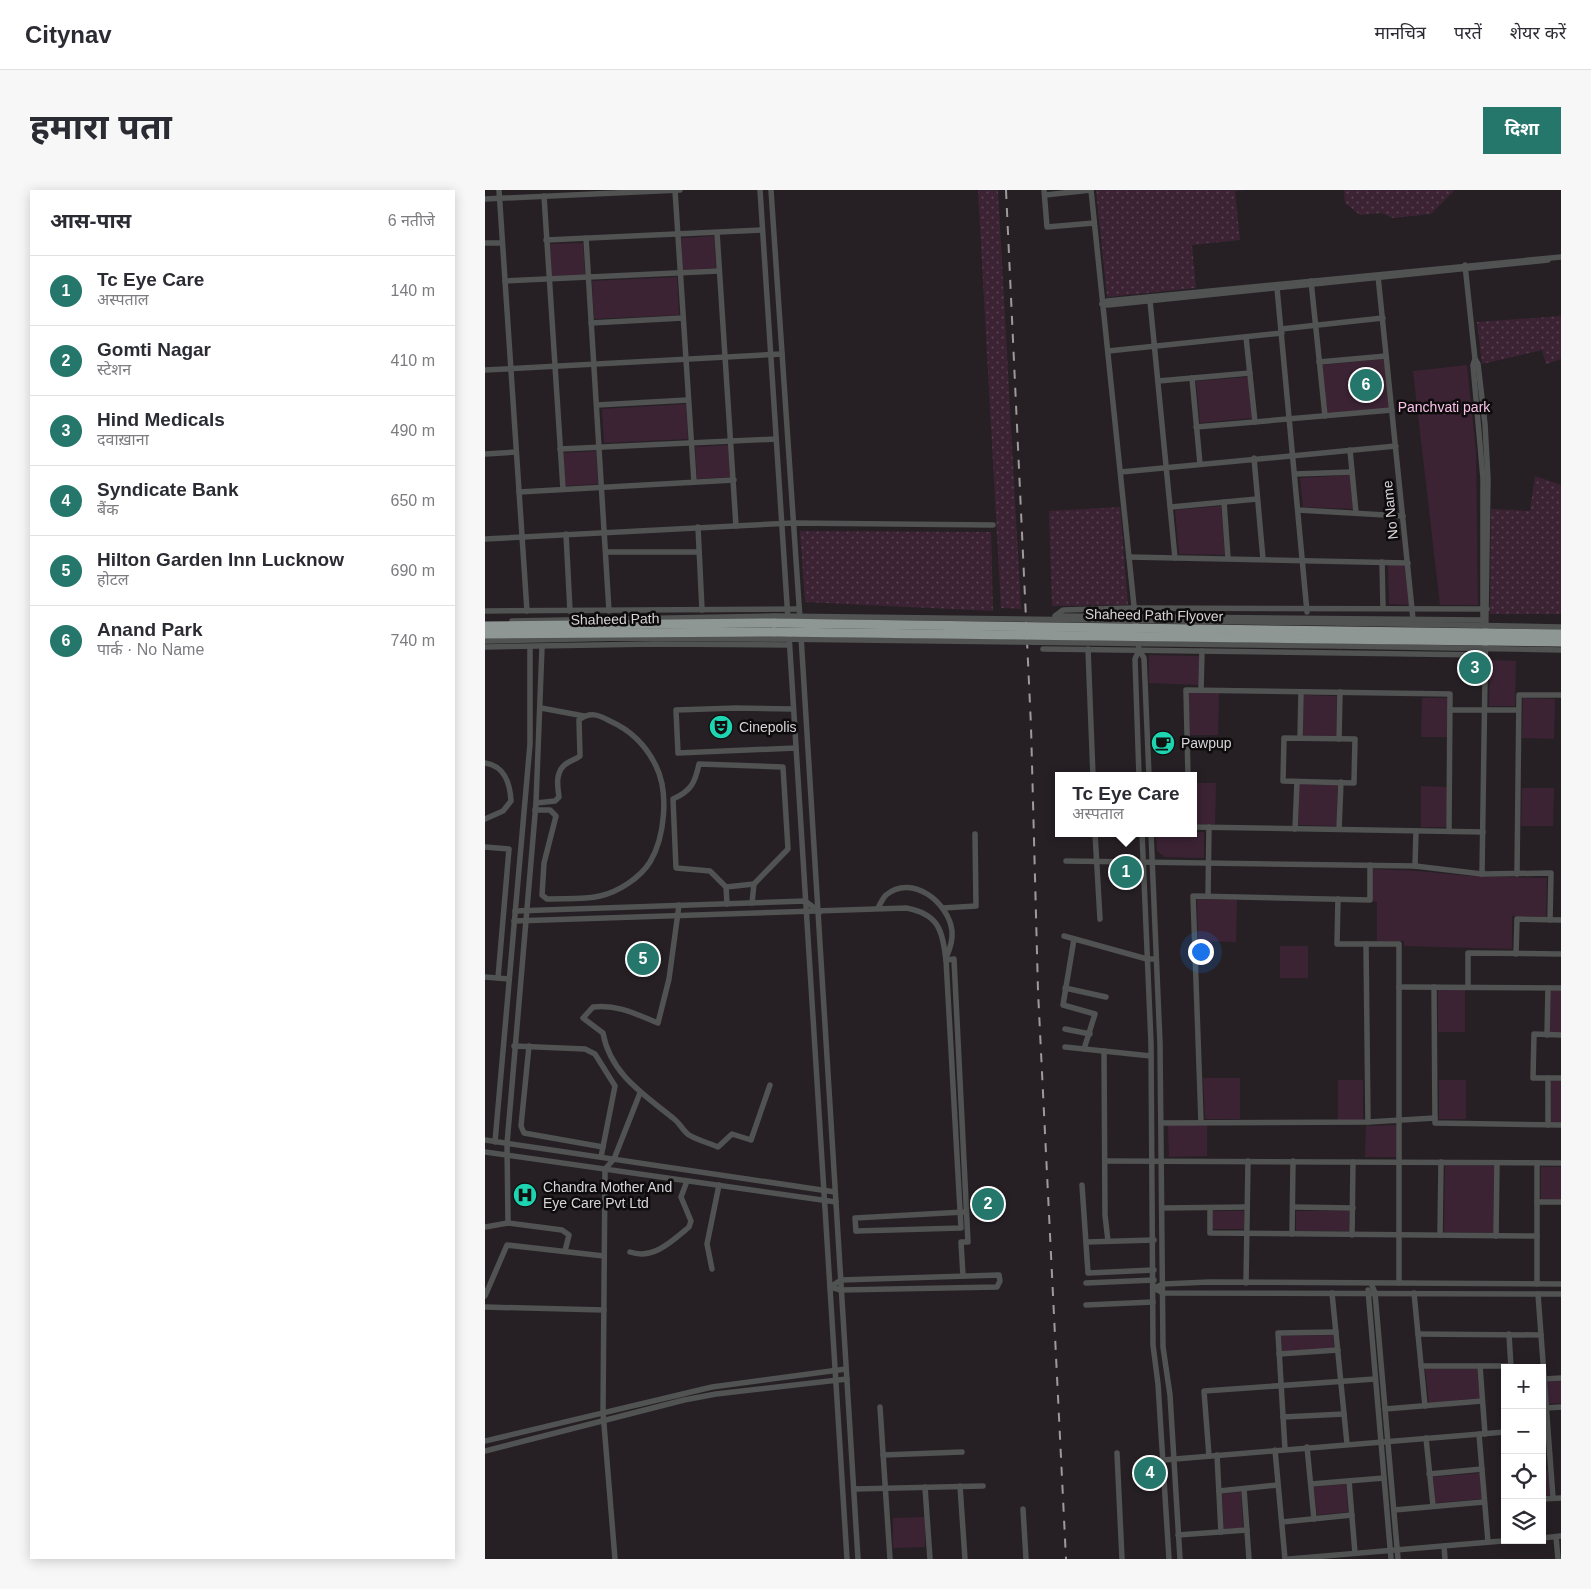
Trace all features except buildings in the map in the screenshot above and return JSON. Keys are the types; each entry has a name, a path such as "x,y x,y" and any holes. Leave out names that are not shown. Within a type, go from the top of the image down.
{"highway":[{"name":"Shaheed Path","path":"485,626 511,624 746,627"},
{"name":"Shaheed Path","path":"485,634 746,627"},
{"name":"Shaheed Path Flyover","path":"746,627 1561,634"},
{"path":"746,627 774,627"},
{"name":"Shaheed Path Flyover","path":"774,627 1561,642"}],"street":[{"path":"499,190 527,611"},
{"path":"675,190 685,359 695,482"},
{"path":"485,199 680,190"},
{"path":"760,190 847,1559"},
{"path":"771,190 819,912 858,1559"},
{"path":"1094,223 1047,227 1044,192 1091,190 1134,608 1139,650 1144,658 1149,772"},
{"path":"544,196 563,489"},
{"path":"546,240 762,230"},
{"path":"717,233 736,526"},
{"path":"586,238 609,611"},
{"path":"485,243 503,243"},
{"path":"1103,304 1107,301 1311,283 1561,257"},
{"path":"1466,267 1475,359 1473,365 1483,478 1485,710 1482,874"},
{"path":"505,282 719,271"},
{"name":"No Name","path":"1378,276 1413,619"},
{"path":"1103,304 1150,301 1311,283"},
{"path":"1311,283 1325,416"},
{"path":"1277,288 1303,559 1306,617"},
{"path":"1150,301 1175,558"},
{"path":"591,323 683,318"},
{"path":"1108,351 1246,337 1383,318"},
{"path":"1246,337 1255,422"},
{"path":"485,370 782,354"},
{"path":"1319,362 1386,356"},
{"path":"1159,381 1250,373"},
{"path":"1192,378 1200,464"},
{"path":"597,405 688,400"},
{"path":"1196,427 1392,410"},
{"path":"560,449 776,439"},
{"path":"1121,472 1293,454 1396,446"},
{"path":"1350,450 1356,514"},
{"path":"485,454 516,452"},
{"path":"1254,458 1263,559"},
{"path":"1295,474 1352,472"},
{"path":"519,492 734,480"},
{"path":"1171,507 1257,499"},
{"path":"1224,502 1228,558"},
{"path":"1298,510 1403,516"},
{"path":"485,539 781,523 993,525"},
{"path":"698,528 702,610"},
{"path":"565,534 570,611"},
{"path":"606,552 699,552"},
{"path":"1129,557 1303,559 1408,563"},
{"path":"1382,562 1383,608"},
{"path":"1055,616 1063,610 1134,608 1485,609"},
{"path":"485,612 799,609"},
{"path":"1055,616 1413,619 1561,627"},
{"path":"1055,616 1055,649"},
{"path":"485,622 511,624 774,627 1483,623"},
{"path":"485,641 620,638 774,627 1485,652"},
{"path":"485,646 789,645"},
{"path":"495,1142 530,744 530,647"},
{"path":"508,1223 507,1188 509,1156 507,1144 536,803 542,647"},
{"path":"1043,649 1485,652 1561,650"},
{"path":"1088,649 1093,772"},
{"path":"1139,650 1135,659 1139,772"},
{"path":"1201,690 1202,651"},
{"path":"1188,772 1186,690 1450,694 1449,831"},
{"path":"1300,738 1301,692"},
{"path":"1339,739 1340,692"},
{"path":"1517,874 1519,695 1561,695"},
{"path":"541,708 585,716"},
{"path":"793,709 676,710 678,753 796,748"},
{"path":"1450,710 1518,710"},
{"path":"535,810 550,810 556,816 542,880 542,895 547,899 585,899 602,896 624,887 649,863 659,839 663,808 661,781 656,766 641,743 627,729 594,714 579,720 580,756 567,762 561,770 557,778 559,797 555,801 536,803"},
{"path":"794,725 807,724"},
{"path":"1284,738 1300,738 1355,739 1354,782 1283,781 1284,738"},
{"path":"485,763 500,769 507,778 511,801 503,811 485,819"},
{"path":"725,888 754,884 788,849 783,767 699,764 695,783 686,793 673,799 676,868 710,871 725,888 727,904"},
{"path":"1295,829 1297,782"},
{"path":"1339,830 1341,782"},
{"path":"1197,827 1483,832"},
{"path":"1208,896 1209,828"},
{"path":"1415,866 1416,831"},
{"path":"943,908 976,906 975,834"},
{"path":"1095,837 1100,919"},
{"path":"1142,837 1151,1056 1154,1240 1153,1345 1169,1559"},
{"path":"1151,837 1162,1161 1163,1347 1170,1395 1180,1559"},
{"path":"485,847 521,850"},
{"path":"497,978 509,849"},
{"path":"1066,861 1415,866 1482,874 1551,874 1550,920"},
{"path":"1201,1122 1193,896 1370,900 1370,865"},
{"path":"752,903 754,884"},
{"path":"878,908 885,896 905,888 929,894 943,908 952,930 952,942 946,960"},
{"path":"1338,899 1337,944 1399,944 1399,1283"},
{"path":"515,911 805,901 819,912"},
{"path":"679,905 669,979 658,1023 622,1008 603,1006 593,1007 583,1018 603,1033 606,1048 615,1065 640,1093 675,1119 689,1135 718,1147 732,1134 751,1140 770,1085"},
{"path":"514,921 819,912 878,908 922,911 934,920 941,933 946,960 961,1228 856,1231 855,1218 967,1212"},
{"path":"1516,954 1517,919 1561,920"},
{"path":"1064,936 1147,959 1156,959"},
{"path":"1074,939 1063,1005 1095,1014 1084,1049"},
{"path":"1366,944 1368,1122"},
{"path":"1468,987 1468,953 1561,954"},
{"path":"946,960 954,959 969,1242 961,1242 963,1276"},
{"path":"485,977 509,980"},
{"path":"1399,987 1561,988"},
{"path":"1434,987 1435,1123 1561,1125"},
{"path":"1065,988 1106,997"},
{"path":"1547,1035 1548,988"},
{"path":"1065,1029 1090,1034"},
{"path":"1561,1035 1534,1034 1533,1078 1561,1078"},
{"path":"514,1046 585,1049 595,1054 615,1086 601,1157"},
{"path":"529,1046 521,1126 524,1133 603,1147"},
{"path":"1065,1048 1151,1056"},
{"path":"1104,1051 1105,1215 1108,1240"},
{"path":"1548,1078 1548,1125"},
{"path":"615,1559 603,1421 605,1169 614,1159 640,1093"},
{"path":"1161,1123 1368,1122 1400,1118 1435,1118"},
{"path":"485,1140 835,1192"},
{"path":"485,1152 836,1202"},
{"path":"1105,1161 1561,1163"},
{"path":"1247,1282 1248,1161"},
{"path":"1292,1234 1293,1162"},
{"path":"1352,1234 1353,1162"},
{"path":"1439,1235 1441,1162"},
{"path":"1496,1236 1497,1163"},
{"path":"1537,1163 1537,1284"},
{"path":"630,1252 643,1256 654,1252 689,1227 691,1221 681,1197 687,1181"},
{"path":"712,1269 707,1244 719,1185"},
{"path":"1082,1185 1088,1273 1154,1270"},
{"path":"1537,1202 1561,1202"},
{"path":"1162,1208 1247,1207"},
{"path":"1293,1207 1353,1208"},
{"path":"1210,1208 1211,1233 1537,1236"},
{"path":"485,1228 508,1223 562,1230 569,1235 565,1251"},
{"path":"1087,1242 1154,1240"},
{"path":"485,1296 507,1245 604,1256"},
{"path":"999,1275 1000,1280 997,1287 841,1290 830,1287 841,1280 999,1275"},
{"path":"1086,1283 1154,1280"},
{"path":"1154,1288 1163,1284 1247,1282 1561,1284"},
{"path":"1371,1283 1367,1293 1375,1379 1394,1510 1398,1559"},
{"path":"1371,1283 1375,1293 1385,1409 1384,1478 1391,1559"},
{"path":"1154,1288 1163,1293 1561,1294"},
{"path":"1332,1293 1347,1444"},
{"path":"1414,1293 1425,1406"},
{"path":"1538,1294 1544,1364"},
{"path":"1086,1304 1153,1302"},
{"path":"485,1307 604,1310"},
{"path":"1285,1449 1278,1333 1336,1332"},
{"path":"1418,1334 1541,1335"},
{"path":"1509,1334 1511,1364"},
{"path":"1279,1354 1338,1350"},
{"path":"1421,1366 1501,1367"},
{"path":"1480,1366 1482,1469 1488,1542"},
{"path":"485,1441 712,1386 846,1369"},
{"path":"1546,1379 1561,1378"},
{"path":"485,1451 716,1394 847,1379"},
{"path":"1209,1456 1204,1391 1375,1379"},
{"path":"1385,1409 1482,1401"},
{"path":"880,1407 891,1559"},
{"path":"1546,1408 1561,1407"},
{"path":"1283,1417 1344,1414"},
{"path":"1163,1460 1501,1432"},
{"path":"1546,1435 1553,1498"},
{"path":"1426,1438 1433,1506"},
{"path":"1307,1448 1314,1519"},
{"path":"1275,1450 1287,1559 1501,1541"},
{"path":"883,1455 963,1452"},
{"path":"1117,1453 1122,1559"},
{"path":"1217,1455 1221,1532"},
{"path":"1546,1468 1551,1467"},
{"path":"1429,1474 1482,1469"},
{"path":"1311,1484 1384,1478"},
{"path":"1349,1481 1355,1553"},
{"path":"1219,1491 1278,1485"},
{"path":"960,1486 965,1559"},
{"path":"854,1489 983,1486"},
{"path":"925,1487 930,1559"},
{"path":"1244,1489 1249,1559"},
{"path":"1546,1499 1561,1498"},
{"path":"1394,1510 1485,1502"},
{"path":"1023,1509 1026,1559"},
{"path":"1282,1522 1352,1515"},
{"path":"1178,1535 1247,1530"},
{"path":"1558,1537 1558,1559"},
{"path":"1444,1546 1445,1559"}],"green space":[{"path":"978,190 998,190 1021,609 1001,608"},
{"path":"1096,190 1247,190 1235,191 1240,240 1192,245 1196,288 1107,297"},
{"path":"1344,190 1454,191 1431,214 1393,218 1382,213 1360,215 1345,203"},
{"path":"714,236 716,268 682,270 681,238"},
{"path":"583,243 585,275 551,276 549,244"},
{"path":"677,277 679,315 594,319 592,281"},
{"path":"1561,316 1561,359 1546,364 1542,350 1482,364 1477,322"},
{"path":"1385,359 1389,408 1327,413 1322,365"},
{"name":"Panchvati park","path":"1467,365 1476,452 1478,605 1440,605 1413,371"},
{"path":"1248,377 1252,418 1200,423 1196,381"},
{"path":"686,404 688,439 604,443 602,409"},
{"path":"729,445 731,477 697,479 695,447"},
{"path":"596,451 598,484 565,486 563,453"},
{"path":"1350,475 1353,509 1303,507 1300,478"},
{"path":"1535,476 1561,485 1561,614 1490,614 1491,509 1530,511"},
{"path":"1221,506 1225,555 1179,554 1175,510"},
{"path":"1120,507 1128,605 1052,606 1049,511"},
{"path":"800,531 991,532 993,611 805,602"},
{"path":"1388,564 1406,566 1410,605 1389,604"},
{"path":"1149,655 1199,656 1199,685 1149,683"},
{"path":"1490,660 1516,661 1515,706 1489,706"},
{"path":"1189,693 1219,693 1218,735 1188,735"},
{"path":"1303,695 1337,696 1336,736 1303,735"},
{"path":"1422,698 1448,698 1447,737 1421,737"},
{"path":"1523,698 1555,699 1554,739 1522,738"},
{"path":"1197,783 1216,783 1215,824 1197,824"},
{"path":"1299,784 1338,785 1337,826 1298,825"},
{"path":"1421,786 1447,787 1446,827 1421,827"},
{"path":"1522,788 1554,788 1553,826 1521,826"},
{"path":"1197,832 1204,832 1204,858 1165,857 1157,851 1156,837 1197,837"},
{"path":"1372,869 1469,876 1547,878 1546,917 1512,916 1512,949 1404,946 1404,941 1377,941 1377,902 1372,901"},
{"path":"1197,899 1237,900 1236,942 1198,941"},
{"path":"1280,946 1308,946 1308,978 1280,978"},
{"path":"1438,990 1465,990 1465,1032 1438,1032"},
{"path":"1550,991 1561,991 1561,1033 1550,1033"},
{"path":"1203,1078 1240,1078 1240,1119 1205,1119"},
{"path":"1338,1080 1363,1080 1363,1120 1338,1120"},
{"path":"1439,1080 1466,1080 1466,1119 1439,1119"},
{"path":"1551,1081 1561,1081 1561,1123 1550,1122"},
{"path":"1168,1125 1207,1125 1207,1156 1169,1157"},
{"path":"1396,1125 1396,1157 1365,1157 1366,1126"},
{"path":"1445,1165 1495,1166 1494,1233 1444,1232"},
{"path":"1541,1167 1561,1167 1561,1199 1541,1200"},
{"path":"1213,1211 1244,1211 1244,1229 1213,1229"},
{"path":"1296,1211 1349,1211 1349,1231 1296,1231"},
{"path":"1333,1335 1334,1348 1282,1352 1281,1336"},
{"path":"1425,1369 1477,1369 1480,1398 1429,1403"},
{"path":"1561,1381 1561,1403 1548,1404 1547,1382"},
{"path":"1546,1470 1548,1470 1550,1495 1546,1496"},
{"path":"1480,1473 1482,1499 1435,1503 1433,1477"},
{"path":"1346,1484 1348,1512 1317,1515 1314,1487"},
{"path":"1241,1492 1243,1528 1224,1529 1222,1494"},
{"path":"925,1517 925,1547 893,1548 893,1518"}],"railway":[{"path":"1006,190 1031,726 1038,991 1066,1559"}],"place":[{"name":"Anand Park","path":"1366,385"},
{"name":"Hind Medicals","path":"1475,668"},
{"name":"Cinepolis","path":"721,727"},
{"name":"Pawpup","path":"1163,743"},
{"name":"Tc Eye Care","path":"1126,872"},
{"name":"Hilton Garden Inn Lucknow","path":"643,959"},
{"name":"Chandra Mother And Eye Care Pvt Ltd","path":"525,1195"},
{"name":"Gomti Nagar","path":"988,1204"},
{"name":"Syndicate Bank","path":"1150,1473"}]}
